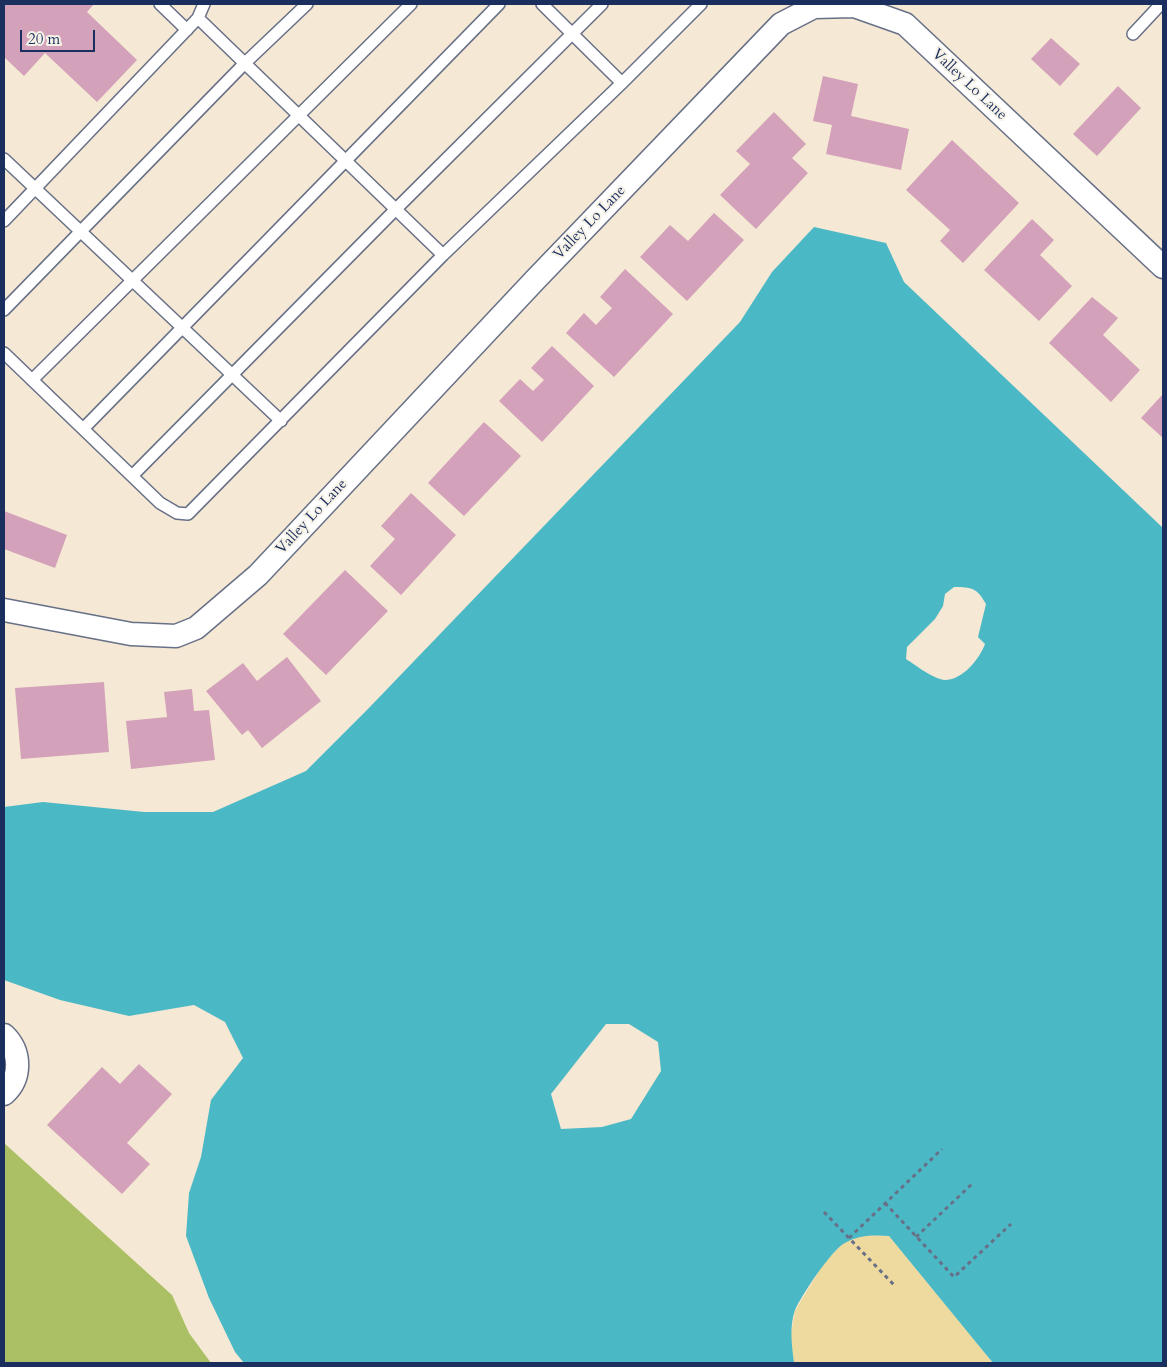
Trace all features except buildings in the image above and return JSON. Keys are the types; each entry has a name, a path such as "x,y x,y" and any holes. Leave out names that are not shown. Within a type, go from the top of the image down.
{"street":[{"name":"Valley Lo Lane","path":"4,610 131,634 176,636 196,628 258,575 535,280 781,24 814,7 854,6 905,24 1163,267"},
{"path":"4,1035 10,1041 16,1054 18,1067 15,1080 4,1094"}],"lane":[{"path":"160,4 187,30"},
{"path":"4,221 187,30 198,18 204,4"},
{"path":"4,310 245,63 307,4"},
{"path":"32,380 411,4"},
{"path":"83,429 500,4"},
{"path":"542,4 622,83"},
{"path":"132,476 602,4"},
{"path":"4,353 160,503 177,513 188,514 443,255 622,83 701,4"},
{"path":"1133,34 1161,4"},
{"path":"198,18 443,255"},
{"path":"4,159 280,421"}],"path":[{"path":"849,1238 942,1149"},
{"path":"916,1237 973,1183"},
{"path":"885,1203 954,1277 1010,1224"},
{"path":"824,1212 895,1286"}],"green space":[{"path":"4,1143 172,1295 189,1333 211,1363 4,1363"}],"sand":[{"path":"865,1235 889,1236 993,1363 794,1363 790,1339 795,1311 823,1264 843,1243"}],"water":[{"path":"814,227 886,243 904,282 1163,528 1163,1363 993,1363 889,1236 866,1236 856,1238 839,1247 825,1263 798,1303 792,1323 794,1363 244,1363 235,1352 209,1298 186,1236 189,1193 201,1157 211,1100 243,1058 225,1022 194,1005 129,1016 60,1000 4,980 4,807 43,802 144,812 213,812 306,771 740,322 772,272","holes":["954,587 965,587 977,592 986,604 978,637 985,644 979,656 970,667 958,676 945,680 930,675 906,659 907,647 935,619 943,606 945,594","606,1024 629,1024 658,1042 661,1071 631,1119 602,1127 561,1129 551,1094"]}]}
